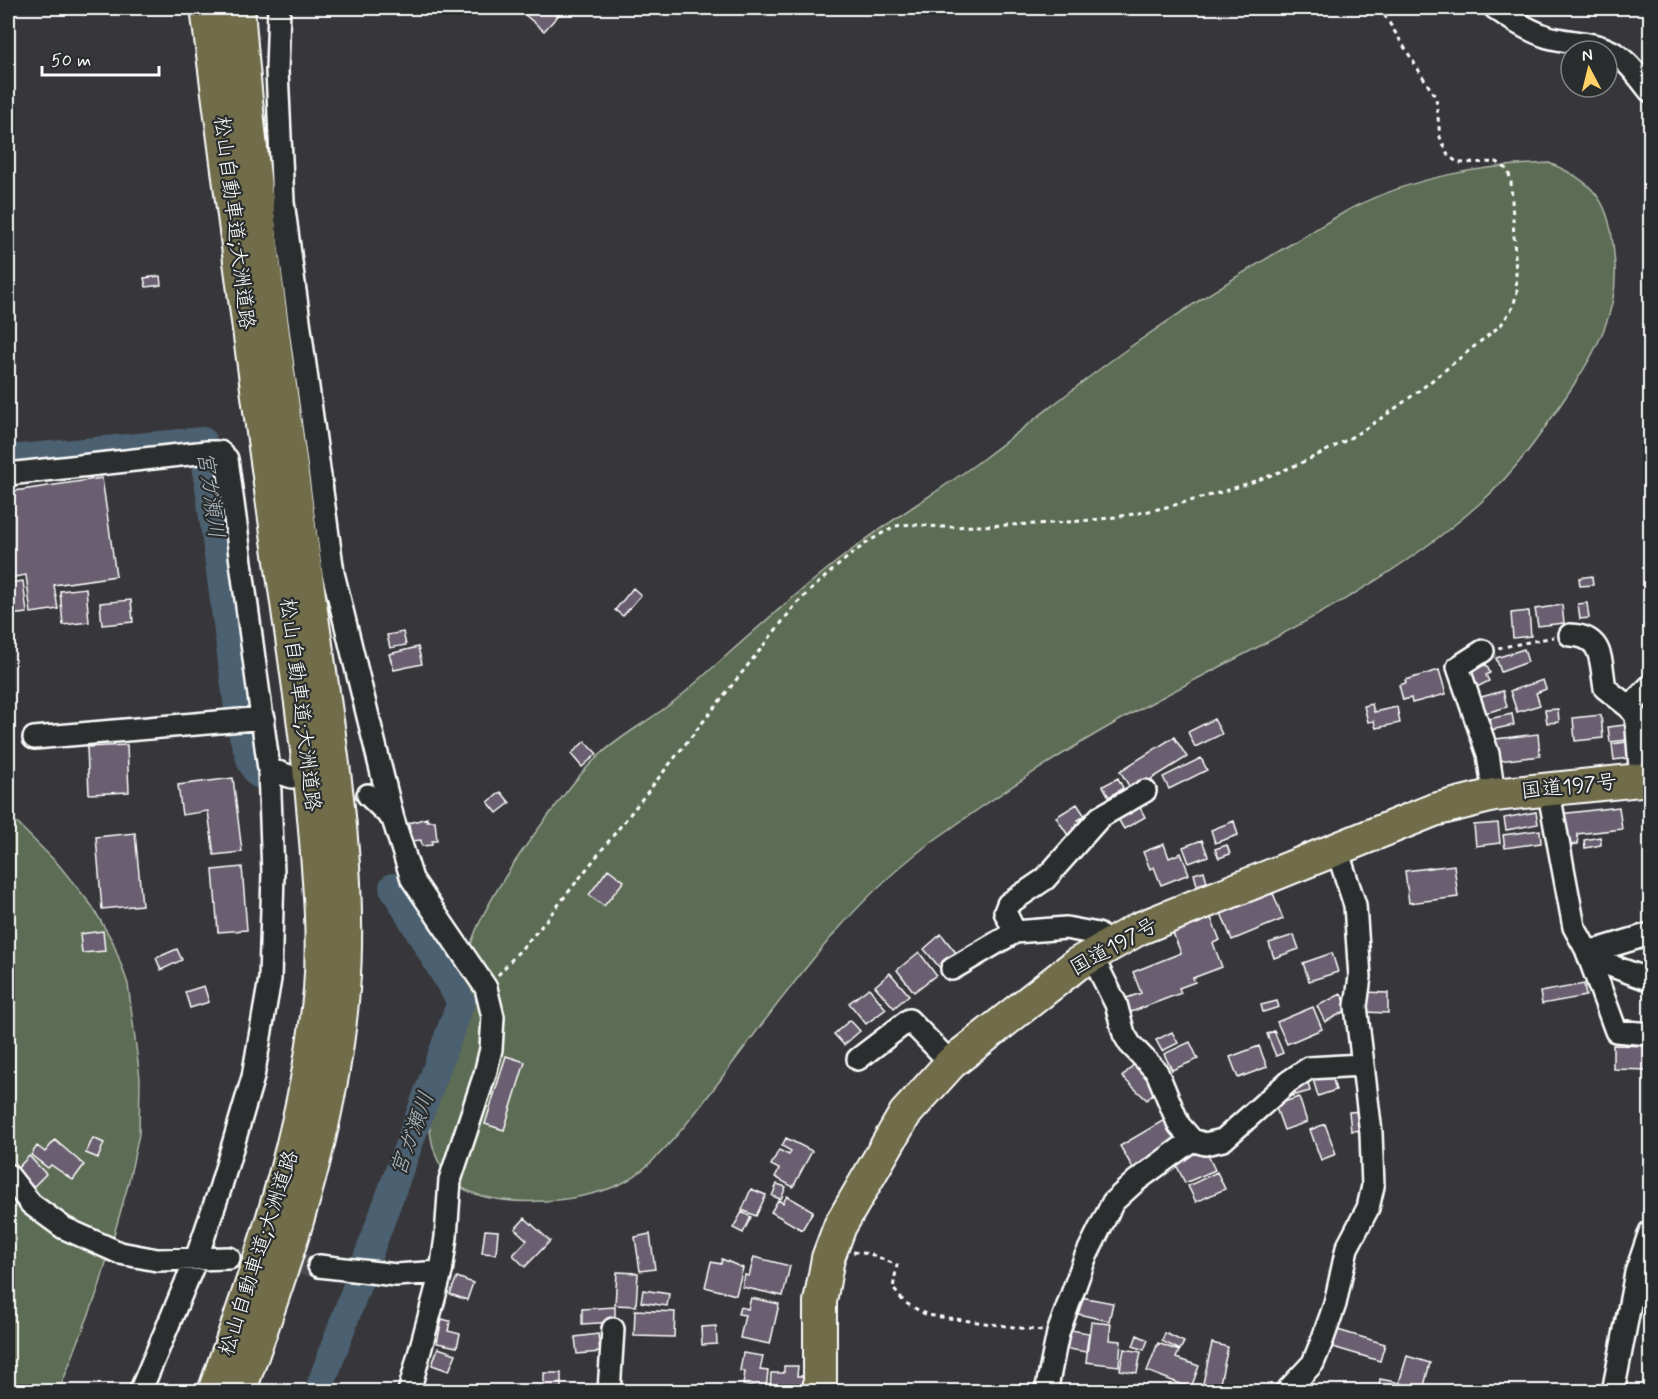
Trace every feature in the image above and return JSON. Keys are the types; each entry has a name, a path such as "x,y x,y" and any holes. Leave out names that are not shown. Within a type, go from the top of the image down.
{"highway":[{"name":"松山自動車道;大洲道路","path":"207,8 242,287 313,803 322,935 320,986 307,1080 292,1155 268,1240 214,1392"},
{"name":"松山自動車道;大洲道路","path":"238,8 266,281 337,800 343,880 343,988 332,1083 316,1160 272,1303 238,1392"},
{"name":"国道197号","path":"820,1392 820,1302 831,1250 840,1226 905,1114 951,1063 1077,964 1138,929 1434,810 1494,795 1646,779"},
{"path":"194,1392 228,1305 307,1080"},
{"path":"253,1392 298,1245 316,1160"}],"street":[{"path":"279,8 278,71 283,202 318,478 333,573 393,819 412,879 486,988 493,1017 491,1049 450,1180 441,1272 409,1392"},
{"path":"1495,8 1508,18 1547,37 1597,45 1613,52 1633,68 1650,91"},
{"path":"8,474 207,452 220,452 227,459 264,718 269,769 273,873 270,979 253,1077 196,1259 140,1392"},
{"path":"1570,635 1584,636 1592,640 1598,649 1605,688 1629,706 1636,716 1646,779"},
{"path":"1483,651 1458,667 1488,754 1494,795"},
{"path":"1629,706 1650,686"},
{"path":"34,738 264,718"},
{"path":"269,769 292,777"},
{"path":"1548,788 1574,927 1591,950 1612,966 1650,980"},
{"path":"1015,932 1005,912 1008,904 1045,879 1100,817 1145,791"},
{"path":"368,795 393,819"},
{"path":"1286,1392 1313,1362 1318,1352 1335,1304 1347,1248 1368,1208 1373,1186 1371,1133 1356,1006 1360,977 1355,905 1337,850"},
{"path":"952,969 1015,932 1066,928 1098,934 1100,951 1124,1034 1130,1044 1157,1072 1179,1125 1192,1140 1205,1144 1223,1140 1287,1082 1310,1068 1362,1065"},
{"path":"1591,950 1650,934"},
{"path":"1591,950 1616,1031 1650,1034"},
{"path":"858,1059 909,1020 951,1063"},
{"path":"1046,1392 1058,1333 1085,1258 1113,1202 1136,1181 1192,1140"},
{"path":"8,1175 31,1204 73,1232 120,1253 157,1260 229,1258"},
{"path":"1613,1392 1636,1273 1650,1232"},
{"path":"319,1266 396,1275 441,1272"},
{"path":"609,1392 613,1329"}],"path":[{"path":"486,988 547,919 797,603 836,567 871,542 899,525 932,528 1089,521 1158,509 1261,478 1289,468 1342,443 1389,413 1501,325 1513,307 1517,292 1511,182 1508,170 1497,162 1458,163 1448,155 1440,137 1436,98 1380,8"},
{"path":"1483,651 1570,635"},
{"path":"831,1250 870,1254 897,1265 893,1288 904,1302 927,1315 1058,1333"}],"green space":[{"path":"1549,163 1582,180 1601,201 1611,229 1615,266 1613,299 1597,346 1571,389 1517,465 1478,505 1438,538 1351,596 1075,746 984,805 910,859 882,883 831,938 783,996 687,1123 657,1156 628,1180 593,1194 548,1201 525,1201 483,1196 466,1190 450,1178 439,1162 432,1143 429,1122 430,1100 437,1057 467,955 484,913 509,870 567,791 595,760 612,745 673,702 793,598 861,543 969,469 1130,347 1234,278 1349,210 1402,187 1450,174"},
{"path":"8,814 58,864 92,906 113,942 128,984 140,1078 139,1134 128,1185 98,1291 59,1391 8,1391"}],"building":[{"path":"517,8 565,8 544,31"},
{"path":"160,276 161,285 146,287 144,278"},
{"path":"102,478 116,576 54,585 58,609 31,613 26,575 8,578 8,492"},
{"path":"1592,576 1593,585 1580,586 1579,578"},
{"path":"23,581 27,613 8,615 8,583"},
{"path":"86,588 89,622 63,625 60,591"},
{"path":"633,588 641,595 623,616 615,610"},
{"path":"131,600 133,622 102,625 100,603"},
{"path":"1587,603 1589,618 1580,619 1578,604"},
{"path":"1562,605 1564,623 1538,626 1535,609"},
{"path":"1529,611 1531,636 1513,638 1511,613"},
{"path":"403,632 406,645 390,648 387,635"},
{"path":"418,647 422,664 394,670 389,654"},
{"path":"1524,649 1528,662 1501,672 1496,658"},
{"path":"1486,664 1490,673 1486,675 1489,681 1473,689 1466,674"},
{"path":"1439,670 1446,694 1412,703 1411,698 1403,700 1399,685 1406,683 1405,680"},
{"path":"1543,680 1546,689 1536,693 1540,705 1517,712 1510,691"},
{"path":"1503,691 1507,707 1478,715 1474,699"},
{"path":"1650,703 1650,728 1645,728 1642,704"},
{"path":"1372,704 1374,712 1397,707 1400,723 1376,728 1374,721 1368,722 1364,706"},
{"path":"1558,709 1559,722 1547,723 1545,710"},
{"path":"1512,714 1514,725 1486,731 1484,720"},
{"path":"1601,715 1603,738 1575,741 1573,718"},
{"path":"1214,719 1222,734 1195,747 1188,732"},
{"path":"1633,724 1635,739 1610,742 1608,727"},
{"path":"1538,734 1540,756 1499,761 1496,739"},
{"path":"1174,737 1187,757 1132,791 1120,771"},
{"path":"585,741 597,754 582,767 571,754"},
{"path":"1633,741 1635,757 1614,760 1612,744"},
{"path":"127,745 129,792 89,794 87,747"},
{"path":"1201,758 1207,770 1169,789 1163,777"},
{"path":"233,778 242,852 214,855 208,811 182,815 178,785"},
{"path":"1118,778 1123,788 1109,797 1103,786"},
{"path":"501,792 510,803 497,813 488,802"},
{"path":"1137,802 1145,817 1124,829 1115,814"},
{"path":"1077,804 1085,816 1078,820 1083,828 1069,837 1056,817"},
{"path":"1619,807 1622,829 1577,834 1578,844 1564,846 1560,814"},
{"path":"1536,812 1538,824 1506,830 1504,818"},
{"path":"427,818 427,821 435,821 437,841 432,841 432,845 422,846 421,840 411,841 409,823"},
{"path":"1234,821 1238,835 1215,843 1211,830"},
{"path":"1498,823 1500,843 1476,846 1474,825"},
{"path":"1540,830 1541,843 1505,848 1503,835"},
{"path":"135,833 142,905 102,909 96,837"},
{"path":"1600,837 1601,845 1585,848 1584,840"},
{"path":"1202,840 1208,856 1189,863 1183,847"},
{"path":"1164,844 1169,858 1181,853 1189,874 1161,885 1154,867 1150,869 1143,852"},
{"path":"1227,845 1230,854 1219,858 1215,849"},
{"path":"1454,865 1458,897 1409,903 1405,871"},
{"path":"242,867 247,930 218,932 213,870"},
{"path":"608,869 624,881 604,906 589,895"},
{"path":"1204,871 1207,882 1197,885 1194,874"},
{"path":"1273,893 1283,919 1232,940 1221,913"},
{"path":"1211,918 1220,940 1213,943 1222,967 1193,978 1195,982 1179,988 1181,993 1126,1014 1121,1000 1141,993 1133,972 1181,953 1173,933"},
{"path":"103,931 105,951 82,953 80,934"},
{"path":"941,934 957,954 940,968 924,949"},
{"path":"1294,935 1299,949 1274,958 1269,943"},
{"path":"177,949 182,960 161,970 156,958"},
{"path":"919,952 936,975 914,992 897,970"},
{"path":"1332,953 1338,972 1309,981 1303,963"},
{"path":"890,973 909,995 894,1008 875,986"},
{"path":"1584,984 1586,996 1542,1004 1540,992"},
{"path":"204,986 209,1002 190,1008 185,992"},
{"path":"869,988 886,1009 866,1024 849,1003"},
{"path":"1365,992 1388,993 1388,1013 1364,1012"},
{"path":"1341,994 1349,1009 1325,1022 1317,1006"},
{"path":"1277,1001 1279,1007 1263,1012 1261,1005"},
{"path":"1313,1007 1322,1029 1287,1044 1277,1022"},
{"path":"850,1020 860,1031 844,1045 834,1034"},
{"path":"1274,1031 1283,1053 1276,1056 1267,1034"},
{"path":"1172,1032 1178,1043 1162,1051 1156,1040"},
{"path":"1190,1042 1198,1059 1172,1070 1164,1054"},
{"path":"1613,1045 1650,1046 1650,1070 1613,1069"},
{"path":"1259,1046 1267,1067 1238,1078 1230,1057"},
{"path":"506,1056 525,1062 504,1130 485,1124"},
{"path":"1136,1062 1161,1085 1147,1100 1122,1077"},
{"path":"1330,1070 1336,1090 1318,1096 1312,1076"},
{"path":"1307,1078 1310,1091 1292,1096 1289,1082"},
{"path":"1299,1097 1307,1122 1284,1130 1275,1105"},
{"path":"1363,1111 1365,1130 1351,1131 1349,1112"},
{"path":"1171,1116 1185,1141 1134,1170 1120,1146"},
{"path":"1325,1124 1336,1154 1321,1160 1310,1130"},
{"path":"93,1138 104,1143 98,1158 86,1153"},
{"path":"786,1138 812,1151 793,1187 775,1177 779,1169 771,1165 779,1150 789,1155 791,1151 782,1146"},
{"path":"55,1140 84,1165 73,1180 51,1165 48,1168 31,1155 37,1146 45,1152"},
{"path":"1205,1149 1215,1170 1185,1183 1175,1162"},
{"path":"29,1156 46,1174 32,1188 15,1171"},
{"path":"1217,1172 1225,1189 1196,1202 1188,1186"},
{"path":"777,1184 786,1187 781,1199 772,1196"},
{"path":"751,1189 766,1195 756,1216 742,1210"},
{"path":"787,1196 813,1211 802,1230 771,1212 778,1200 783,1203"},
{"path":"742,1212 751,1217 743,1233 733,1228"},
{"path":"525,1218 550,1241 525,1267 513,1255 527,1240 515,1229"},
{"path":"485,1230 498,1231 496,1254 482,1253"},
{"path":"650,1234 655,1269 640,1271 635,1237"},
{"path":"754,1257 790,1266 783,1296 742,1287 745,1275 749,1276"},
{"path":"722,1259 743,1268 736,1295 705,1287 711,1262 721,1264"},
{"path":"617,1272 638,1273 636,1306 615,1305"},
{"path":"457,1277 473,1283 467,1300 450,1294"},
{"path":"643,1290 669,1294 667,1306 641,1302"},
{"path":"1081,1297 1113,1303 1109,1321 1078,1314"},
{"path":"751,1298 779,1304 770,1344 740,1338 745,1315 738,1314 740,1307 748,1309"},
{"path":"615,1307 615,1322 582,1324 582,1309"},
{"path":"635,1310 675,1312 674,1337 634,1336"},
{"path":"442,1319 450,1321 448,1331 460,1334 457,1347 437,1343"},
{"path":"1091,1322 1111,1324 1109,1340 1121,1341 1119,1366 1086,1362"},
{"path":"716,1326 717,1344 702,1345 701,1327"},
{"path":"1331,1328 1385,1344 1380,1361 1326,1345"},
{"path":"1065,1329 1089,1333 1086,1352 1062,1348"},
{"path":"1165,1333 1184,1342 1180,1350 1162,1341"},
{"path":"598,1334 600,1352 577,1354 575,1337"},
{"path":"1137,1335 1148,1340 1144,1350 1133,1346"},
{"path":"1158,1343 1179,1351 1176,1358 1199,1366 1191,1388 1147,1371"},
{"path":"1212,1343 1228,1347 1218,1392 1201,1392"},
{"path":"438,1348 456,1354 449,1371 432,1365"},
{"path":"1124,1349 1141,1352 1137,1373 1120,1370"},
{"path":"743,1353 763,1356 760,1370 768,1371 766,1389 743,1385 745,1372 740,1371"},
{"path":"1407,1356 1430,1363 1423,1390 1399,1383"},
{"path":"784,1366 798,1366 797,1376 805,1376 804,1389 770,1389 771,1373 784,1373"},
{"path":"544,1373 561,1373 561,1392 544,1392"},
{"path":"1380,1379 1396,1382 1394,1391 1379,1388"}],"waterway":[{"name":"宮ガ瀬川","path":"8,459 203,441 238,708"},
{"name":"宮ガ瀬川","path":"242,732 251,762 258,774"},
{"name":"宮ガ瀬川","path":"318,1392 461,1002 393,887"},
{"path":"461,1002 482,1000"}],"tunnel":[{"path":"229,1258 319,1266"}]}
